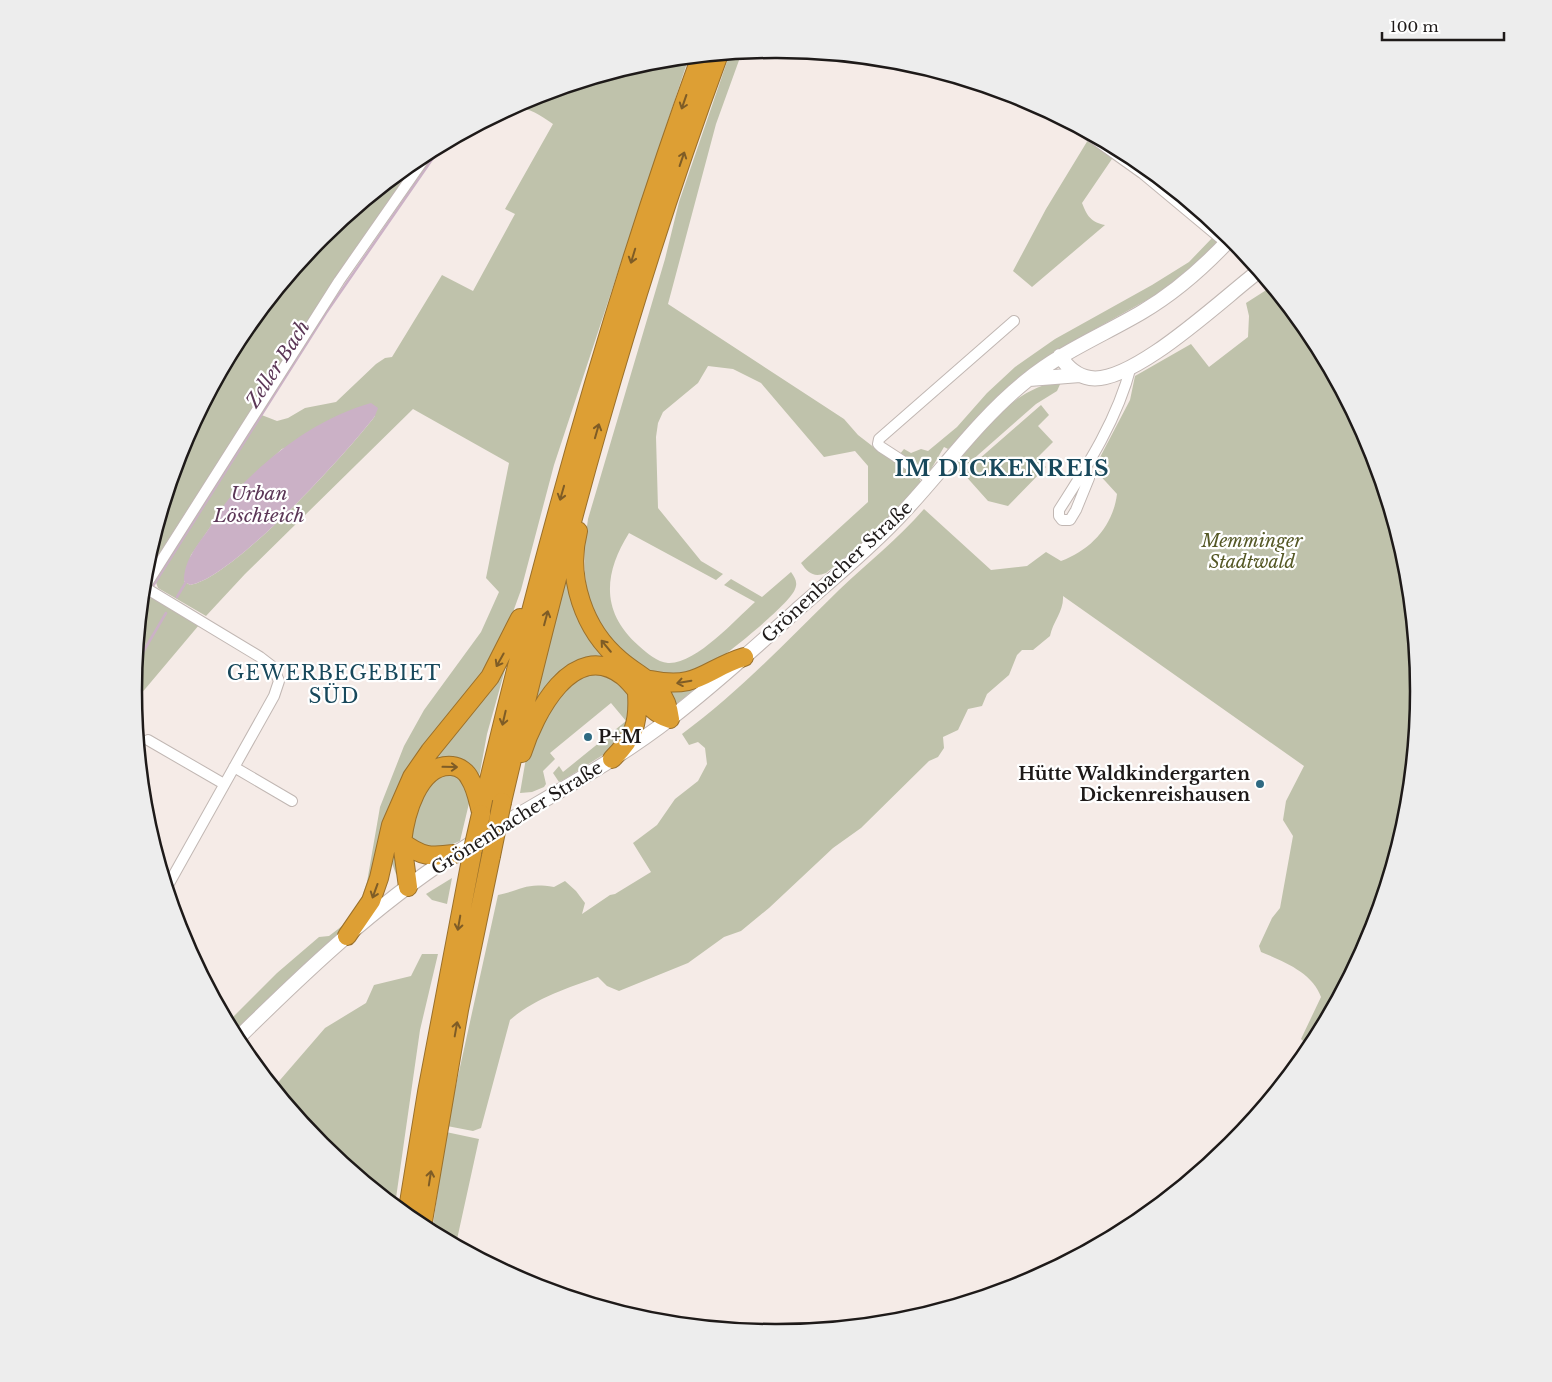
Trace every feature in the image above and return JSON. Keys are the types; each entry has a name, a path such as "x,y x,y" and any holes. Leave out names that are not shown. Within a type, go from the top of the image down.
{"highway":[{"path":"424,1218 459,1010 502,802 533,669 583,478 644,276 717,61"},
{"path":"409,1208 427,1092 468,875 508,700 590,395 635,251 699,62"},
{"path":"583,478 588,490 575,542 576,582 582,608 590,625 610,652 638,673 651,680 669,683 688,682 716,670 726,662 744,657"},
{"path":"347,936 371,902 391,825 412,777 430,751 490,678 518,626 530,584 542,569"},
{"path":"502,802 514,780 525,744 554,690 567,677 584,668 605,667 624,677 657,714 670,719"},
{"path":"651,680 665,700 670,719"},
{"path":"612,759 624,746 636,724 637,693"},
{"path":"408,887 402,842 404,824 413,800 427,776 437,768 446,766 457,766 466,772 471,779 481,814"},
{"path":"402,842 421,855 454,854"},
{"path":"384,857 392,875 408,887"}],"main road":[{"name":"Grönenbacher Straße","path":"243,1033 347,936 408,887 454,854 612,759 670,719 744,657 890,526 932,480 983,419 1028,378 1060,356 1160,301 1194,274 1225,244"},
{"path":"1028,378 1080,375 1102,378 1118,373 1205,317 1254,275"},
{"path":"1060,356 1065,364 1080,375"}],"street":[{"path":"153,577 339,281 417,169"},
{"path":"1156,184 1167,193"},
{"path":"932,480 881,447 878,444 879,439 1014,321"},
{"path":"1084,472 1122,399 1131,366"},
{"path":"151,592 260,657 273,667 279,681 274,696 172,880"},
{"path":"148,740 224,784"},
{"path":"234,767 292,801"}],"green space":[{"path":"740,59 716,124 668,304 844,419 858,435 918,477 922,483 879,530 826,573 812,574 801,563 868,502 868,466 855,451 824,457 761,383 733,369 708,366 698,383 663,412 658,423 656,437 658,508 701,561 723,574 716,580 629,533 621,548 611,577 610,592 617,620 626,633 652,657 668,663 679,662 690,657 714,640 755,602 724,585 731,579 762,597 791,572 796,584 791,596 782,606 715,662 695,672 671,676 654,672 639,664 614,643 602,628 588,595 585,577 585,558 588,519 665,259 679,202 728,60"},
{"path":"687,64 554,465 521,590 497,656 438,732 370,893 341,932 239,1028 233,1017 277,973 319,937 329,936 342,926 359,905 367,882 380,807 404,746 424,710 481,632 499,592 486,578 509,463 413,409 245,574 206,616 158,588 155,580 259,414 277,421 288,418 305,408 336,402 376,364 385,358 392,357 442,275 473,291 515,214 505,209 553,124 534,112 526,110 572,91 612,79","holes":["375,416 340,457 288,512 260,539 233,561 209,578 190,585 184,581 191,555 233,494 282,449"]},
{"path":"1088,140 1114,156 1082,203 1090,218 1105,225 1032,287 1013,271 1046,209"},
{"path":"405,178 319,304 157,557 176,487 191,449 227,374 249,339 273,305 328,243 358,215"},
{"path":"1214,236 1218,242 1189,271 1161,292 1056,351 1027,372 948,449 944,447 930,471 925,471 899,455 904,449 911,453 921,449 928,451 957,427 987,393 1015,367 1055,339 1152,285 1189,262"},
{"name":"Memminger Stadtwald","path":"1266,290 1303,339 1325,374 1344,411 1376,487 1388,527 1404,608 1408,650 1410,691 1404,774 1388,855 1376,895 1344,971 1325,1008 1304,1042 1301,1039 1321,997 1311,981 1304,975 1288,964 1261,952 1259,946 1272,918 1280,908 1293,836 1283,820 1286,801 1304,766 1063,596 1062,606 1050,636 1033,650 1022,650 1017,655 1009,675 987,694 982,706 968,709 958,730 943,737 944,748 938,757 929,761 861,828 833,848 769,908 741,931 724,937 688,963 619,991 607,986 598,977 552,994 520,1012 510,1020 481,1128 473,1131 447,1126 498,895 537,885 554,887 565,881 585,903 582,914 610,895 615,894 651,872 633,843 657,825 675,799 698,781 707,764 705,748 698,742 689,745 682,734 743,683 839,590 904,531 924,509 991,570 1027,566 1046,552 1061,561 1091,543 1099,535 1111,516 1117,494 1096,471 1097,463 1130,400 1135,376 1191,344 1209,367 1248,337 1249,316 1246,303"},
{"path":"1062,380 1057,391 1036,404 953,477 951,476 949,468 998,414 1027,393 1043,385"},
{"path":"1041,405 1049,415 1038,426 1053,442 1037,458 1046,467 1008,506 988,501 963,473"},
{"path":"568,567 618,665 595,661 530,718"},
{"path":"150,596 199,625 142,693 144,650"},
{"path":"510,652 487,734 478,783 473,773 422,775 403,879 396,874 390,858 410,790"},
{"path":"597,671 628,689 631,724 606,753 559,782 553,773 559,766 563,772 626,721 611,703 550,753 555,759 543,771 546,784 544,787 532,792 520,793 526,758 538,729 569,680"},
{"path":"703,682 673,707 662,687"},
{"path":"440,771 461,774 471,795 460,841 436,851 414,844 410,836 422,793"},
{"path":"452,878 447,904 432,900 426,894"},
{"path":"422,954 438,954 420,1030 396,1198 328,1139 278,1083 325,1028 366,1003 374,985 411,976"},
{"path":"446,1132 479,1139 457,1239 433,1224"}],"water":[{"name":"Urban Löschteich","path":"371,403 378,408 375,416 361,434 315,484 260,539 209,578 190,585 184,581 188,561 195,548 227,501 249,478 280,451 314,428 351,410"}],"waterway":[{"name":"Zeller Bach","path":"151,588 326,313 433,159"},
{"name":"Zeller Bach","path":"177,597 186,582"},
{"name":"Zeller Bach","path":"144,650 166,613"}],"place":[{"name":"P+M","path":"588,737"},
{"name":"Hütte Waldkindergarten Dickenreishausen","path":"1260,784"}],"district":[{"name":"IM DICKENREIS","path":"1002,468"},
{"name":"GEWERBEGEBIET SÜD","path":"334,684"}]}
